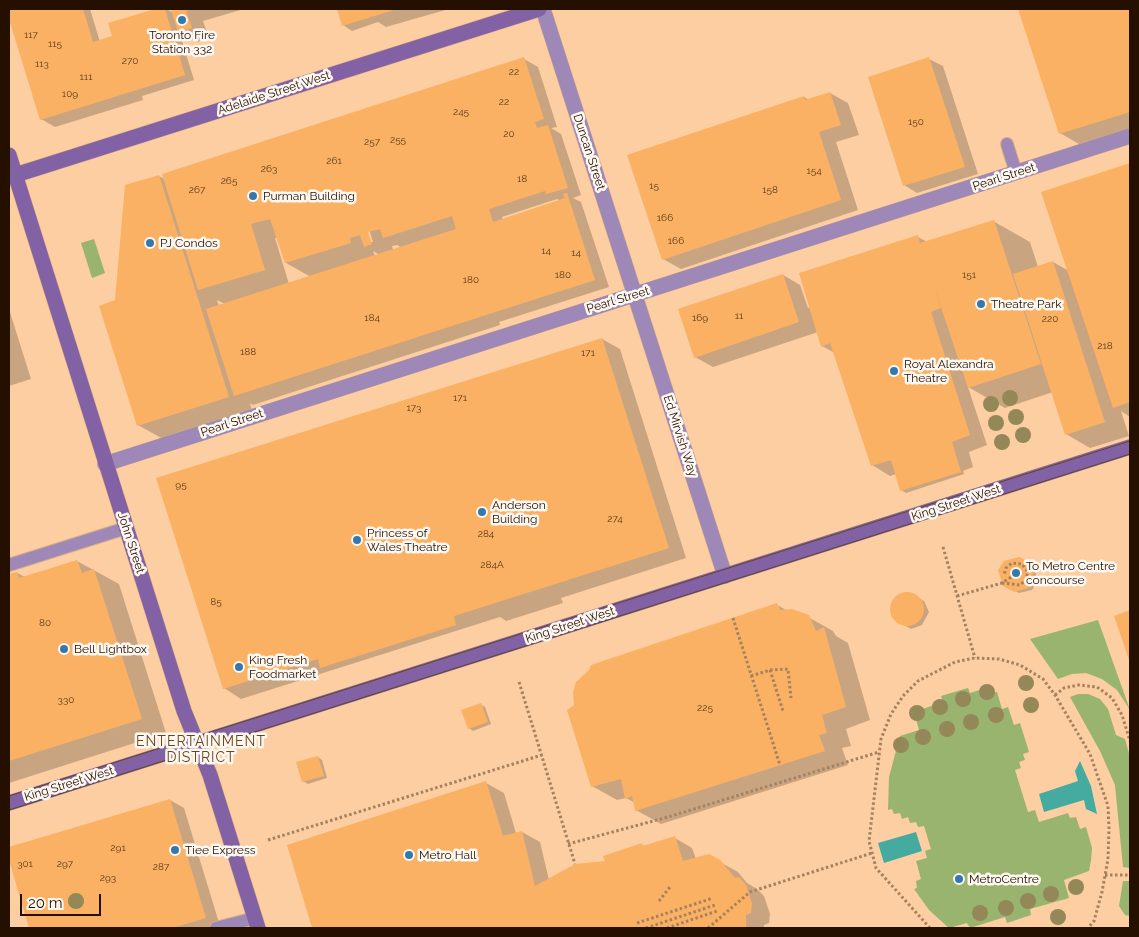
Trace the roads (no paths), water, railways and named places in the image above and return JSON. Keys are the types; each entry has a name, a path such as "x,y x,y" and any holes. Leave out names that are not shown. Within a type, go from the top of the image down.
{"main road":[{"name":"Adelaide Street West","path":"12,176 539,9"},
{"name":"John Street","path":"9,155 12,176 196,744 210,775 257,923"},
{"name":"King Street West","path":"9,803 1130,447"}],"street":[{"name":"Duncan Street","path":"543,9 634,295"},
{"name":"Pearl Street","path":"106,464 1130,136"},
{"name":"Ed Mirvish Way","path":"634,295 725,576"}],"lane":[{"path":"1007,144 1016,173"},
{"path":"9,565 126,528"},
{"path":"216,928 257,923"}],"water":[{"path":"1080,761 1091,786 1097,814 1086,809 1084,800 1044,812 1039,794 1078,781 1075,771"},
{"path":"916,832 922,851 884,863 878,843"}],"tram line":[{"path":"9,796 1130,441"},
{"path":"9,810 1130,454"}],"place":[{"name":"Toronto Fire Station 332","path":"182,20"},
{"name":"Purman Building","path":"253,196"},
{"name":"PJ Condos","path":"150,243"},
{"name":"Theatre Park","path":"981,304"},
{"name":"Royal Alexandra Theatre","path":"894,371"},
{"name":"Anderson Building","path":"482,512"},
{"name":"Princess of Wales Theatre","path":"357,540"},
{"name":"To Metro Centre concourse","path":"1016,573"},
{"name":"Bell Lightbox","path":"64,649"},
{"name":"King Fresh Foodmarket","path":"239,667"},
{"name":"Tiee Express","path":"175,850"},
{"name":"Metro Hall","path":"409,855"},
{"name":"MetroCentre","path":"959,879"}],"district":[{"name":"ENTERTAINMENT DISTRICT","path":"201,750"}]}
